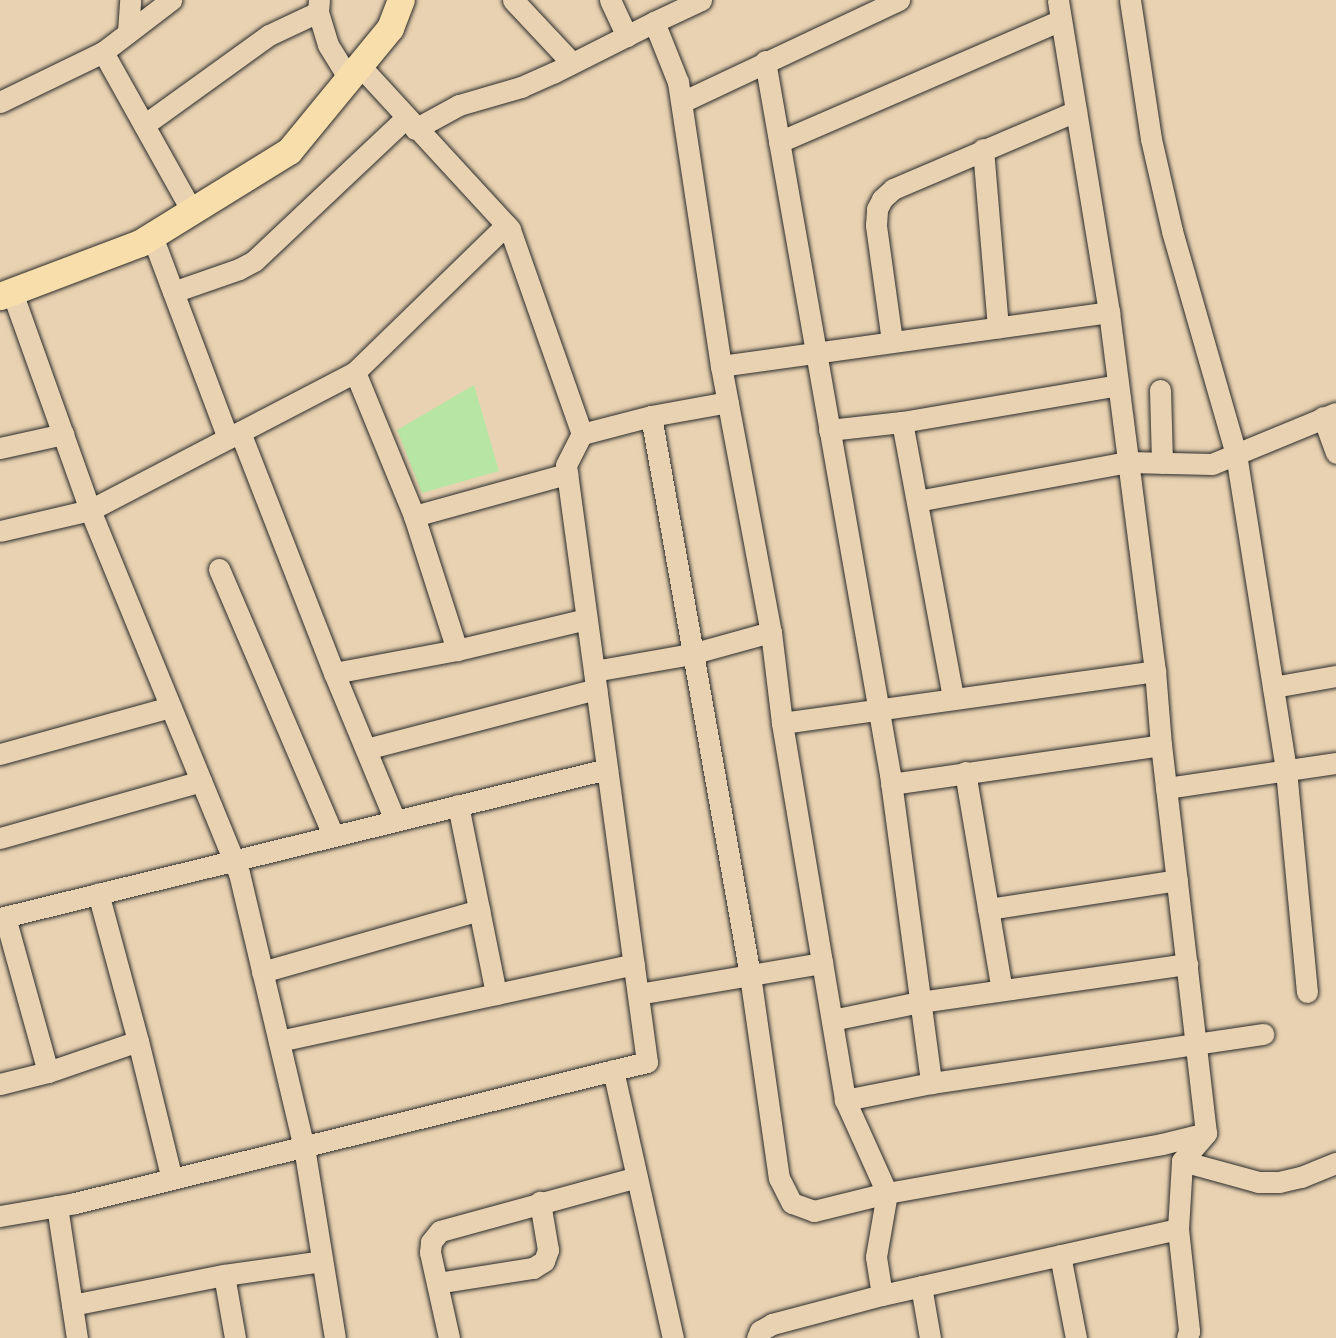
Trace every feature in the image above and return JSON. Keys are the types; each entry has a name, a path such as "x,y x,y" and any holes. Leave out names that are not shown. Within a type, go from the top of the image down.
{"main road":[{"path":"6,294 152,236 289,151 390,28 401,0"}],"street":[{"path":"128,32 130,0"},
{"path":"0,102 103,52 171,0"},
{"path":"513,0 572,63"},
{"path":"610,0 627,36"},
{"path":"173,292 239,269 254,261 410,123 459,105 521,87 701,0"},
{"path":"682,102 899,0"},
{"path":"1130,0 1150,139 1172,231 1236,454 1286,770 1307,993"},
{"path":"0,1216 57,1206 172,1179 647,1062 566,465 582,434 510,229 410,123 328,45 319,6 269,34 144,125"},
{"path":"779,142 1059,10 1119,385 1155,671 1161,745 1206,1133 1182,1161 1178,1229 1189,1331 1187,1338"},
{"path":"654,22 678,82 682,102 722,366 771,632 782,723 845,1100 887,1193 876,1257 882,1294"},
{"path":"103,52 192,211"},
{"path":"765,61 891,784 931,1083"},
{"path":"892,341 876,225 877,209 893,189 1076,111"},
{"path":"983,149 998,327"},
{"path":"0,531 90,510 355,372 506,225"},
{"path":"152,236 173,292 395,820"},
{"path":"6,294 63,434 90,510 239,873 304,1147 335,1338"},
{"path":"722,366 815,351 1109,312"},
{"path":"355,372 414,516 457,650"},
{"path":"829,430 902,422 1119,385"},
{"path":"1160,390 1162,463"},
{"path":"582,434 651,416 728,402"},
{"path":"917,501 1128,462 1212,464 1329,415 1336,453"},
{"path":"651,416 691,654 750,975 779,1178 786,1196 792,1203 814,1212 887,1193 1162,1144 1206,1133"},
{"path":"902,422 953,698"},
{"path":"0,448 63,434"},
{"path":"414,516 567,474"},
{"path":"219,569 333,835"},
{"path":"334,673 457,650 586,619"},
{"path":"366,749 595,680 771,632"},
{"path":"782,723 1155,671"},
{"path":"1273,687 1336,676"},
{"path":"0,754 171,707"},
{"path":"891,784 1161,745"},
{"path":"1166,788 1336,764"},
{"path":"48,1072 3,918 233,859 607,769"},
{"path":"965,772 1002,990"},
{"path":"0,838 201,781"},
{"path":"458,805 496,994"},
{"path":"988,909 1177,880"},
{"path":"98,893 172,1179"},
{"path":"262,972 479,910"},
{"path":"638,994 822,963"},
{"path":"279,1041 634,964"},
{"path":"832,1020 920,1002 1187,964"},
{"path":"845,1100 931,1083 1263,1034"},
{"path":"0,1084 48,1072 138,1041"},
{"path":"614,1070 673,1338"},
{"path":"1182,1161 1258,1182 1279,1182 1301,1177 1336,1163"},
{"path":"449,1338 430,1252 431,1242 440,1231 637,1177"},
{"path":"437,1283 533,1268 544,1261 548,1250 540,1203"},
{"path":"57,1206 77,1338"},
{"path":"757,1338 760,1331 772,1324 882,1294 1178,1229"},
{"path":"1059,1255 1076,1338"},
{"path":"72,1305 224,1275 322,1261"},
{"path":"224,1275 235,1338"},
{"path":"921,1286 930,1338"}],"green space":[{"path":"474,385 499,471 422,493 397,430"}]}
